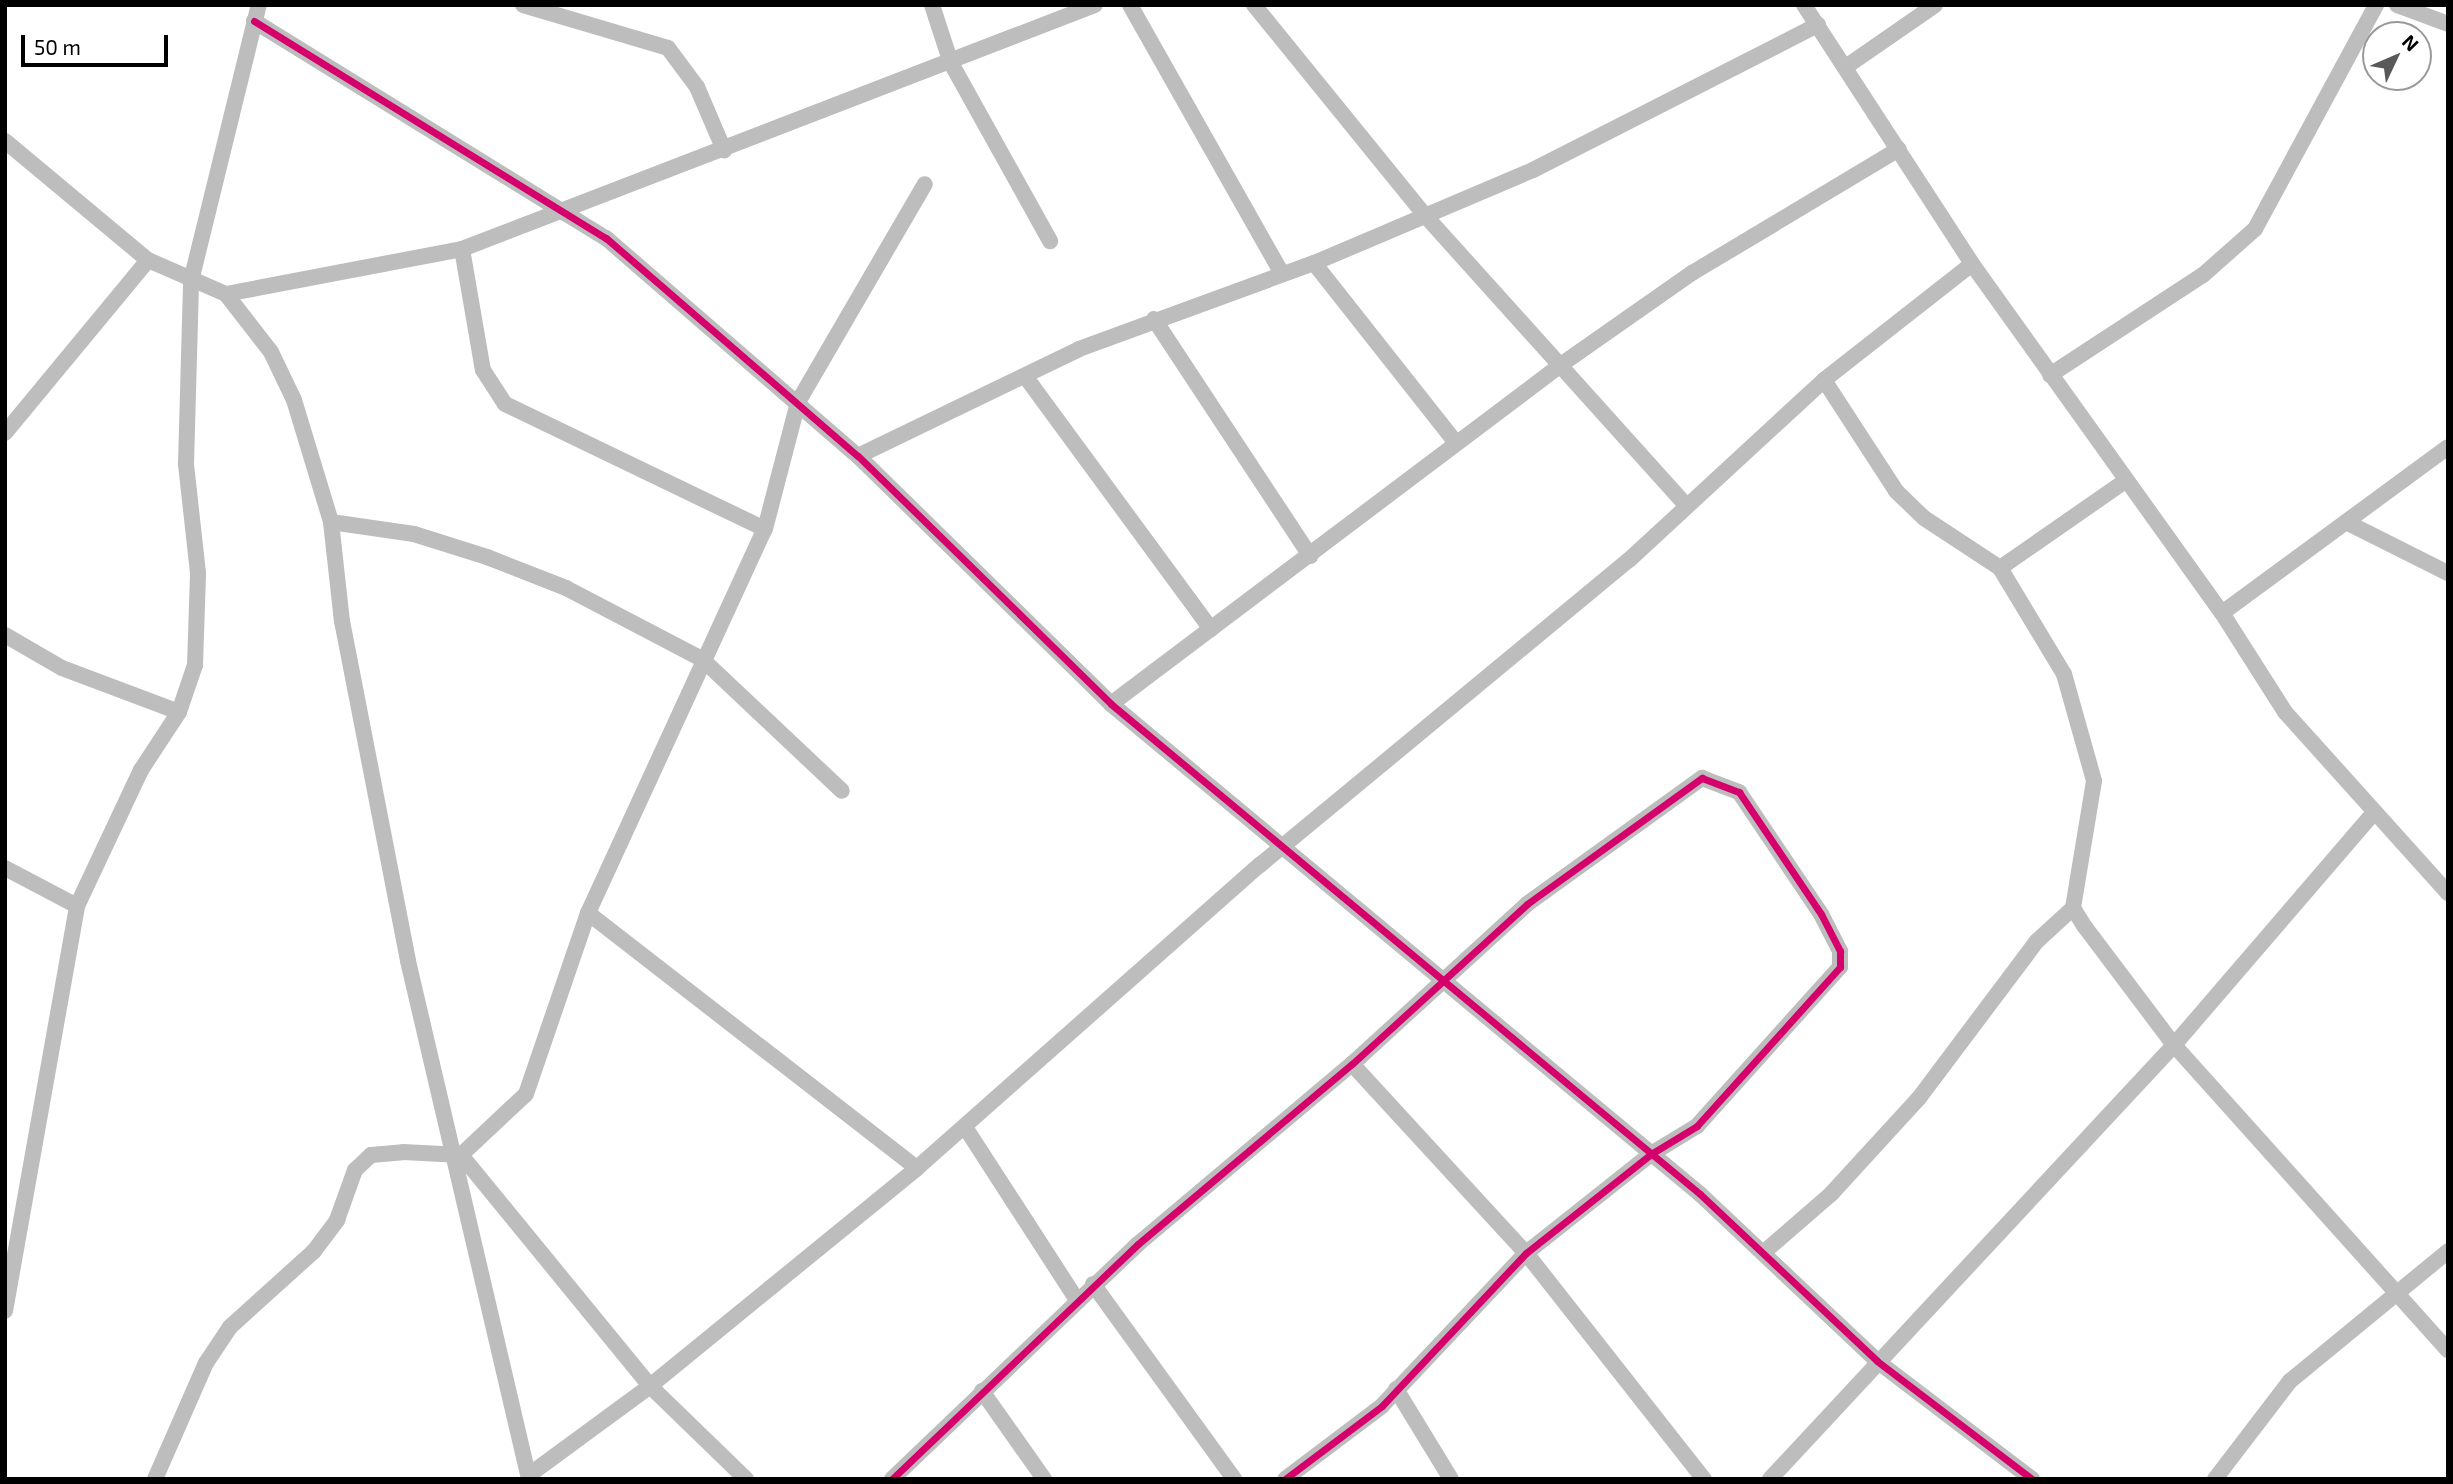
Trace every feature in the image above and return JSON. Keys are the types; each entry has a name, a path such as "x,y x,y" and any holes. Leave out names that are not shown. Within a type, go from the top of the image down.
{"street":[{"path":"523,5 668,48 685,65 724,150"},
{"path":"932,5 951,63 1050,241"},
{"path":"5,141 148,260 226,294 462,249 563,214 1095,5"},
{"path":"1130,5 1281,272"},
{"path":"1254,5 1422,212 1562,364 1686,505"},
{"path":"1804,5 1847,66 1972,264 2222,613 2285,712 2373,814 2448,893"},
{"path":"1847,66 1936,5"},
{"path":"2050,375 2203,275 2255,229 2376,5"},
{"path":"2398,5 2448,24"},
{"path":"5,1311 77,906 141,770 178,712 195,665 198,620 186,464 191,281 257,13 563,214 606,238 798,402 858,457 1111,704 1282,850 1651,1154 1763,1253 1877,1361 2032,1479"},
{"path":"858,457 1025,376 1154,319 1281,272 1314,263 1422,212 1533,170 1818,24"},
{"path":"1111,704 1562,364 1692,273 1899,149"},
{"path":"155,1479 206,1363 230,1327 313,1251 337,1220 355,1170 371,1155 455,1154 526,1094 588,913 702,659 765,529 798,402 925,184"},
{"path":"462,249 484,370 505,404 765,529"},
{"path":"6,429 148,260"},
{"path":"1314,263 1456,443"},
{"path":"226,294 271,352 294,400 331,522 342,621 455,1154 529,1477 650,1386 917,1168 1282,850 1686,505 1824,380 1972,264"},
{"path":"1154,319 1310,556"},
{"path":"1025,376 1211,629"},
{"path":"1763,1253 1831,1194 1919,1098 2037,941 2073,908 2094,781 2082,723 2064,674 2000,568 1924,518 1896,491 1824,380"},
{"path":"2222,613 2448,447"},
{"path":"2000,568 2125,481"},
{"path":"331,522 414,534 487,557 565,588 702,659 842,791"},
{"path":"2346,522 2448,573"},
{"path":"5,635 62,668 178,712"},
{"path":"892,1479 1093,1284 1352,1064 1527,904 1702,778 1740,792 1821,914 1840,951 1840,967 1722,1102 1651,1154 1526,1253 1395,1389 1285,1479"},
{"path":"1770,1479 2174,1045 2373,814"},
{"path":"5,868 77,906"},
{"path":"2073,908 2174,1045 2393,1292 2448,1349"},
{"path":"588,913 917,1168"},
{"path":"1352,1064 1526,1253 1704,1479"},
{"path":"965,1127 1077,1300"},
{"path":"455,1154 650,1386 746,1479"},
{"path":"2216,1479 2290,1381 2393,1292 2448,1251"},
{"path":"1093,1284 1234,1479"},
{"path":"1395,1389 1451,1479"},
{"path":"982,1391 1044,1479"}],"cycle path":[{"path":"254,21 606,238 858,456 1111,704 1700,1194 1877,1361 2032,1479"},
{"path":"892,1479 1138,1244 1352,1064 1527,904 1702,778 1739,792 1821,914 1840,951 1840,967 1697,1126 1651,1154 1526,1253 1382,1406 1285,1479"}]}
